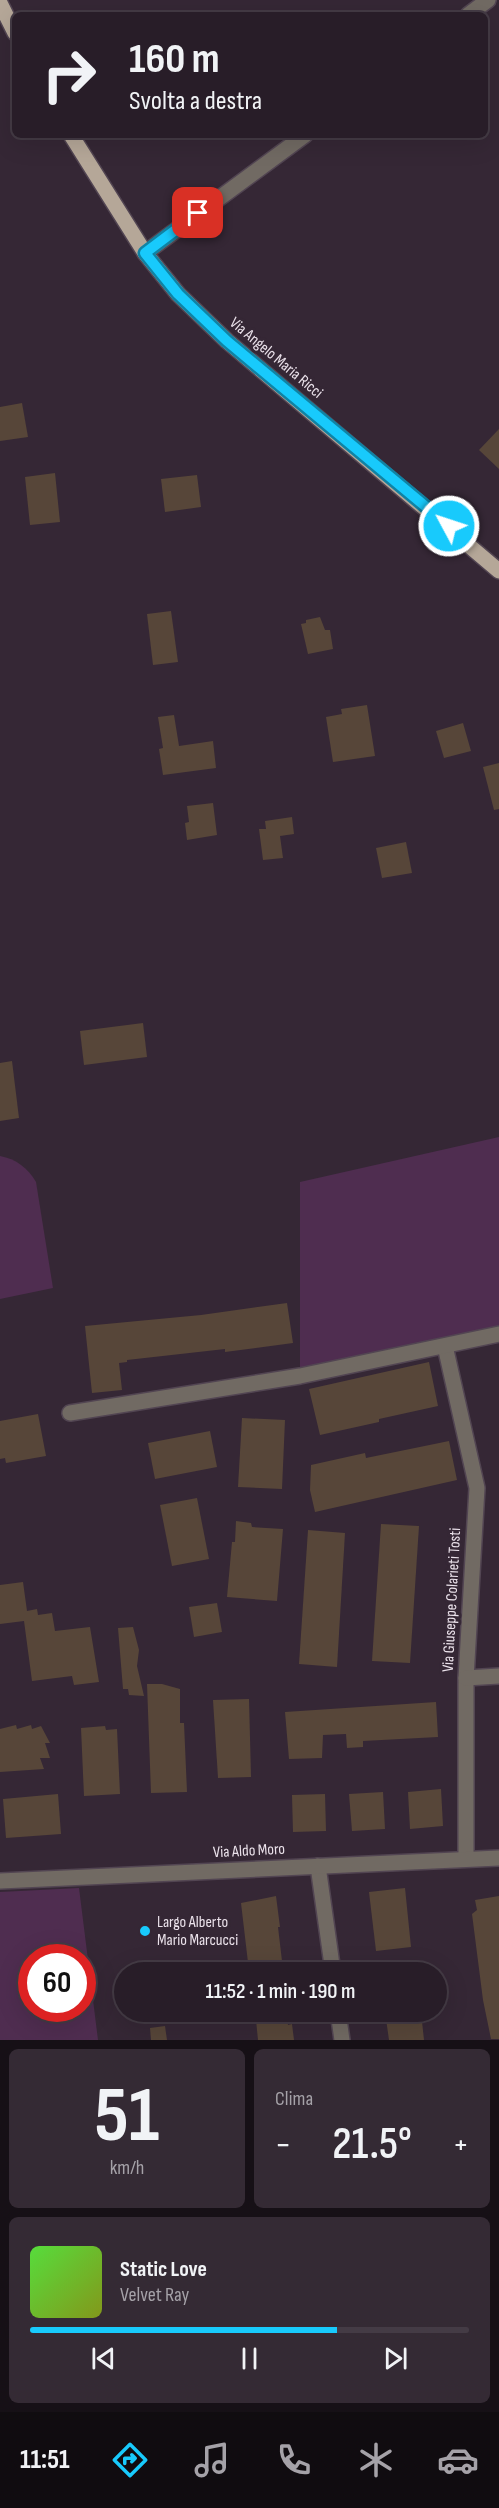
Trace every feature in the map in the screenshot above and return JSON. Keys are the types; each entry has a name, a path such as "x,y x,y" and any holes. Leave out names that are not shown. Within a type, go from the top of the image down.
{"main road":[{"path":"0,3 12,27"},
{"name":"Via Angelo Maria Ricci","path":"73,138 145,253 178,294 227,341 449,526 499,571"}],"street":[{"path":"472,12 488,0"},
{"path":"145,253 301,138"},
{"path":"70,1413 300,1376 499,1334"},
{"name":"Via Giuseppe Colarieti Tosti","path":"445,1346 477,1488 466,1678 466,1859"},
{"path":"466,1678 499,1676"},
{"name":"Via Aldo Moro","path":"0,1881 499,1858"},
{"path":"318,1866 332,1962"},
{"path":"339,2022 342,2040"}],"shaded area":[{"path":"499,1137 499,1328 300,1376 300,1182"},
{"path":"0,1156 21,1165 36,1182 53,1288 0,1299"},
{"path":"79,1888 86,1944 18,1944 18,2022 96,2022 98,2040 0,2040 0,1892"}],"building":[{"path":"22,403 28,437 0,441 0,407"},
{"path":"499,429 499,469 479,450"},
{"path":"55,473 60,522 30,525 25,477"},
{"path":"197,475 201,507 165,512 161,479"},
{"path":"171,611 178,662 153,665 147,614"},
{"path":"320,617 325,630 330,630 333,649 308,654 301,624 306,623 306,620"},
{"path":"367,705 375,756 333,762 326,717 342,714 341,709"},
{"path":"174,715 179,746 213,741 216,768 163,775 159,749 163,748 158,717"},
{"path":"463,723 471,751 444,758 436,731"},
{"path":"499,763 499,809 494,810 483,767"},
{"path":"213,803 217,835 187,840 185,823 189,822 187,806"},
{"path":"292,817 294,834 280,836 283,858 263,860 259,829 266,829 265,821"},
{"path":"406,842 412,873 382,878 376,848"},
{"path":"143,1023 147,1057 84,1065 80,1031"},
{"path":"12,1061 19,1118 0,1121 0,1063"},
{"path":"287,1303 293,1343 225,1352 225,1349 127,1360 127,1362 119,1363 122,1390 92,1393 85,1326 201,1315"},
{"path":"429,1362 438,1406 320,1435 309,1389"},
{"path":"38,1414 46,1456 6,1463 5,1458 0,1459 0,1421"},
{"path":"242,1418 285,1420 282,1489 238,1487"},
{"path":"210,1431 217,1467 155,1479 148,1443"},
{"path":"449,1441 457,1480 315,1512 310,1490 311,1465 365,1453 366,1458"},
{"path":"197,1498 209,1559 172,1566 160,1505"},
{"path":"236,1521 251,1523 252,1527 283,1529 277,1601 227,1597"},
{"path":"381,1524 419,1526 410,1663 372,1661"},
{"path":"308,1530 345,1533 337,1667 299,1664"},
{"path":"23,1582 27,1611 37,1609 38,1615 52,1613 55,1631 90,1627 99,1682 74,1685 72,1676 32,1681 24,1621 0,1624 0,1585"},
{"path":"217,1603 222,1632 194,1637 189,1607"},
{"path":"133,1627 139,1650 137,1666 144,1696 129,1695 128,1689 123,1689 118,1628"},
{"path":"147,1684 162,1684 180,1689 180,1723 184,1723 187,1792 151,1793"},
{"path":"249,1699 251,1777 218,1778 213,1700"},
{"path":"436,1702 438,1737 363,1741 363,1747 347,1748 346,1734 323,1735 322,1758 289,1759 285,1712"},
{"path":"16,1725 17,1729 31,1725 32,1729 41,1726 50,1743 45,1743 50,1758 40,1758 44,1769 0,1772 0,1729"},
{"path":"105,1726 106,1730 117,1729 120,1794 84,1796 81,1728"},
{"path":"441,1789 443,1826 410,1829 408,1792"},
{"path":"383,1792 385,1829 352,1831 349,1794"},
{"path":"58,1794 61,1834 6,1838 3,1799"},
{"path":"325,1794 326,1831 293,1832 292,1795"},
{"path":"405,1888 411,1947 376,1951 369,1892"},
{"path":"276,1896 282,1961 248,1962 241,1903"},
{"path":"499,1896 499,2039 491,2039 483,2000 472,1914 477,1910 475,1900"},
{"path":"256,2022 292,2024 294,2040 258,2040"},
{"path":"386,2022 422,2022 424,2040 389,2040"},
{"path":"165,2026 167,2040 151,2040 150,2028"}],"place":[{"name":"Largo Alberto Mario Marcucci","path":"145,1931"}],"route":[{"path":"198,213 145,253 178,294 227,341 449,526"}]}
